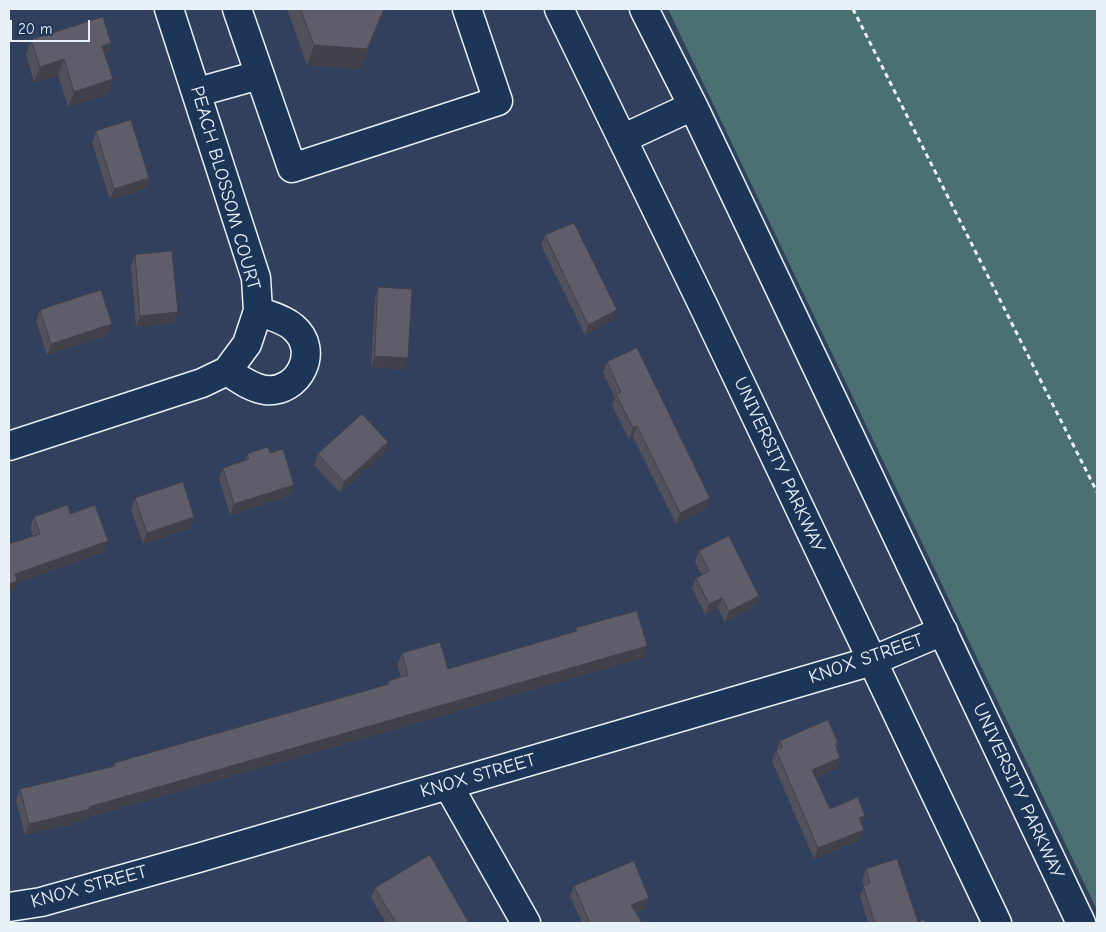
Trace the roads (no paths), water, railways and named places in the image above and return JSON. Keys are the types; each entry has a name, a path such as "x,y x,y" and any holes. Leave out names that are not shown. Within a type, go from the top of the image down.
{"main road":[{"name":"PEACH BLOSSOM COURT","path":"9,446 202,383 227,371 247,344 258,311 256,278 170,9"},
{"path":"237,9 292,168 498,101 467,9"},
{"name":"UNIVERSITY PARKWAY","path":"559,9 997,923"},
{"name":"UNIVERSITY PARKWAY","path":"644,9 693,106 1081,923"},
{"path":"198,92 259,75"},
{"path":"622,139 693,106"},
{"path":"227,371 252,386 274,390 286,387 302,371 306,348 301,336 294,327 284,321 258,311"},
{"name":"KNOX STREET","path":"9,907 44,913 448,785 872,661 943,631"},
{"path":"448,785 526,923"}]}
